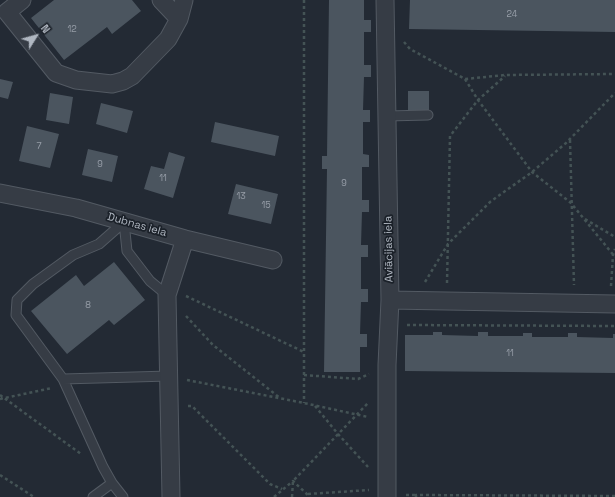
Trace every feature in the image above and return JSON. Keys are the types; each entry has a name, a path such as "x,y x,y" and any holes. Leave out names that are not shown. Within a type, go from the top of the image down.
{"street":[{"path":"22,0 4,7 56,73 76,80 112,84 123,81 132,76 168,39 179,19 184,0"},
{"path":"161,0 179,19"},
{"name":"Aviācijas iela","path":"385,0 390,300 387,365 388,493"},
{"name":"Dubnas iela","path":"0,193 76,208 185,239 273,260"},
{"path":"171,497 167,320 168,292 185,239"},
{"path":"390,300 613,304"}],"lane":[{"path":"387,116 428,115"},
{"path":"124,222 127,251 150,281 168,292"},
{"path":"123,497 112,483 103,467 63,378 16,315 17,300 33,284 73,255 99,244 124,222"},
{"path":"63,378 169,376"},
{"path":"93,497 112,483"}],"path":[{"path":"304,0 304,403"},
{"path":"385,21 410,49 465,79 478,100 532,172 571,203 614,256"},
{"path":"465,79 505,75 615,74"},
{"path":"447,301 450,136 478,100 505,75"},
{"path":"410,300 419,291 448,244 490,202 532,172 570,140 615,94"},
{"path":"570,140 574,303"},
{"path":"583,218 615,237"},
{"path":"613,304 615,249"},
{"path":"168,292 304,352"},
{"path":"168,292 212,345 282,399"},
{"path":"389,325 615,326"},
{"path":"304,375 358,379 387,365"},
{"path":"169,376 388,421"},
{"path":"0,399 52,388 63,378"},
{"path":"274,497 293,481 358,415 381,388 388,383"},
{"path":"0,395 81,454"},
{"path":"170,404 192,406 270,484 282,489"},
{"path":"315,406 388,493"},
{"path":"0,475 34,497"},
{"path":"293,481 309,496 388,493"},
{"path":"292,497 293,481"},
{"path":"416,497 416,495 532,497 615,496"}],"building":[{"path":"54,0 132,0 141,11 112,34 107,27 64,60 31,18"},
{"path":"329,0 364,0 364,20 371,20 371,32 364,32 364,65 371,65 371,77 364,77 363,110 370,110 370,122 363,122 363,154 369,155 369,167 362,167 362,200 369,200 369,212 362,212 361,245 368,245 368,257 361,257 361,289 368,289 368,302 361,302 360,334 367,334 367,347 360,347 360,372 324,372 327,169 322,169 322,156 327,156"},
{"path":"410,0 615,0 615,32 409,29"},
{"path":"0,79 13,82 8,99 0,97"},
{"path":"408,91 429,91 429,111 408,110"},
{"path":"50,93 73,97 69,124 46,120"},
{"path":"101,103 133,111 127,133 96,124"},
{"path":"215,122 279,136 275,156 211,142"},
{"path":"27,126 59,134 50,168 19,161"},
{"path":"88,149 118,156 112,182 82,175"},
{"path":"169,152 185,157 173,198 144,189 151,166 164,169"},
{"path":"236,184 278,194 271,224 228,214"},
{"path":"114,262 145,300 114,325 109,320 67,354 31,311 76,275 84,286"},
{"path":"433,332 442,332 442,335 478,336 478,332 488,332 488,336 523,336 523,333 532,333 532,337 568,337 568,333 577,333 577,337 613,338 613,334 615,334 615,373 405,371 405,335 433,335"}]}
